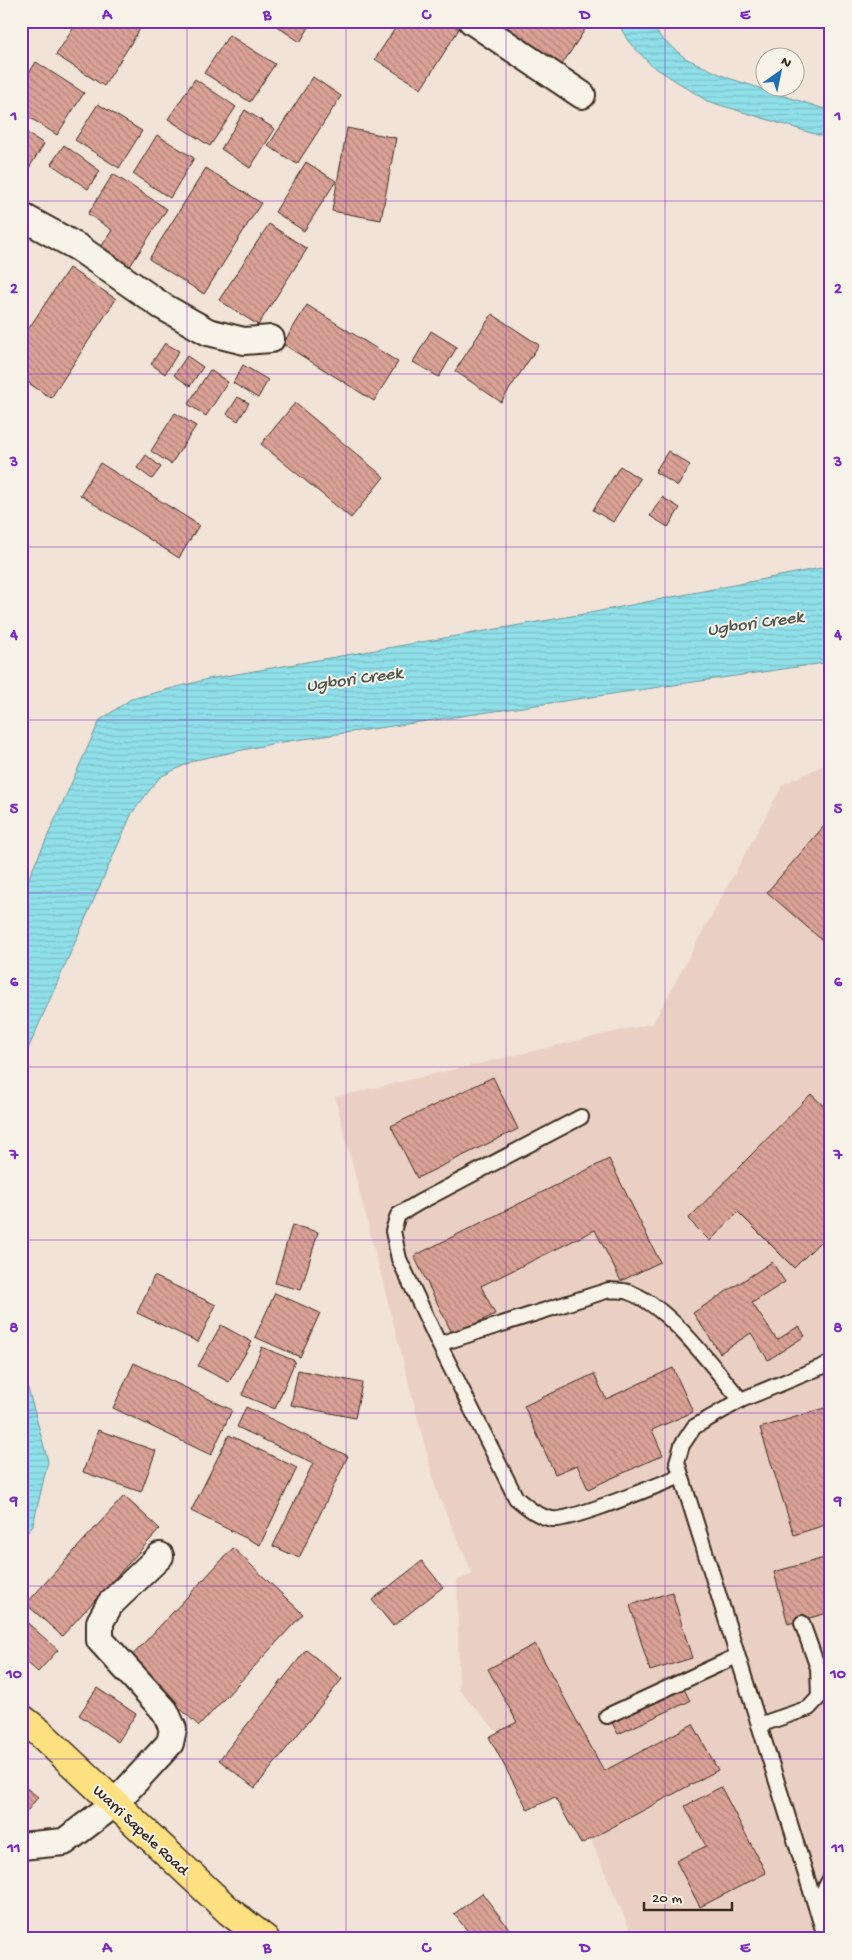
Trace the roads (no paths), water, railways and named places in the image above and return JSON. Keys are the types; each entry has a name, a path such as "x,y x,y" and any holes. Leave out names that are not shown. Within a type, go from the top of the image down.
{"main road":[{"name":"Warri Sapele Road","path":"21,1718 230,1912 265,1939"}],"street":[{"path":"472,21 582,94"},
{"path":"21,216 79,248 162,306 208,332 244,341 271,339"},
{"path":"21,1846 64,1842 114,1804 170,1744 173,1729 165,1711 100,1640 100,1622 110,1604 160,1556"}],"lane":[{"path":"581,1117 398,1215 393,1231 399,1258 439,1344 516,1498 536,1515 555,1519 587,1510 681,1476"},
{"path":"439,1344 609,1290 628,1292 650,1303 677,1326 741,1400"},
{"path":"826,1939 677,1462 682,1445 694,1427 741,1400 831,1363"},
{"path":"759,1725 809,1708 819,1697 818,1668 802,1623"},
{"path":"607,1716 737,1656"},
{"path":"816,1905 831,1877"}],"water":[{"path":"617,21 649,21 662,39 685,58 728,78 754,86 754,98 790,98 831,111 831,139 707,101 651,65 628,41"},
{"name":"Ugbori Creek","path":"831,566 831,662 276,743 195,760 160,777 132,813 21,1065 21,895 100,720 131,699 208,679 595,612"},
{"path":"21,1363 48,1461 33,1525 21,1541"}]}
